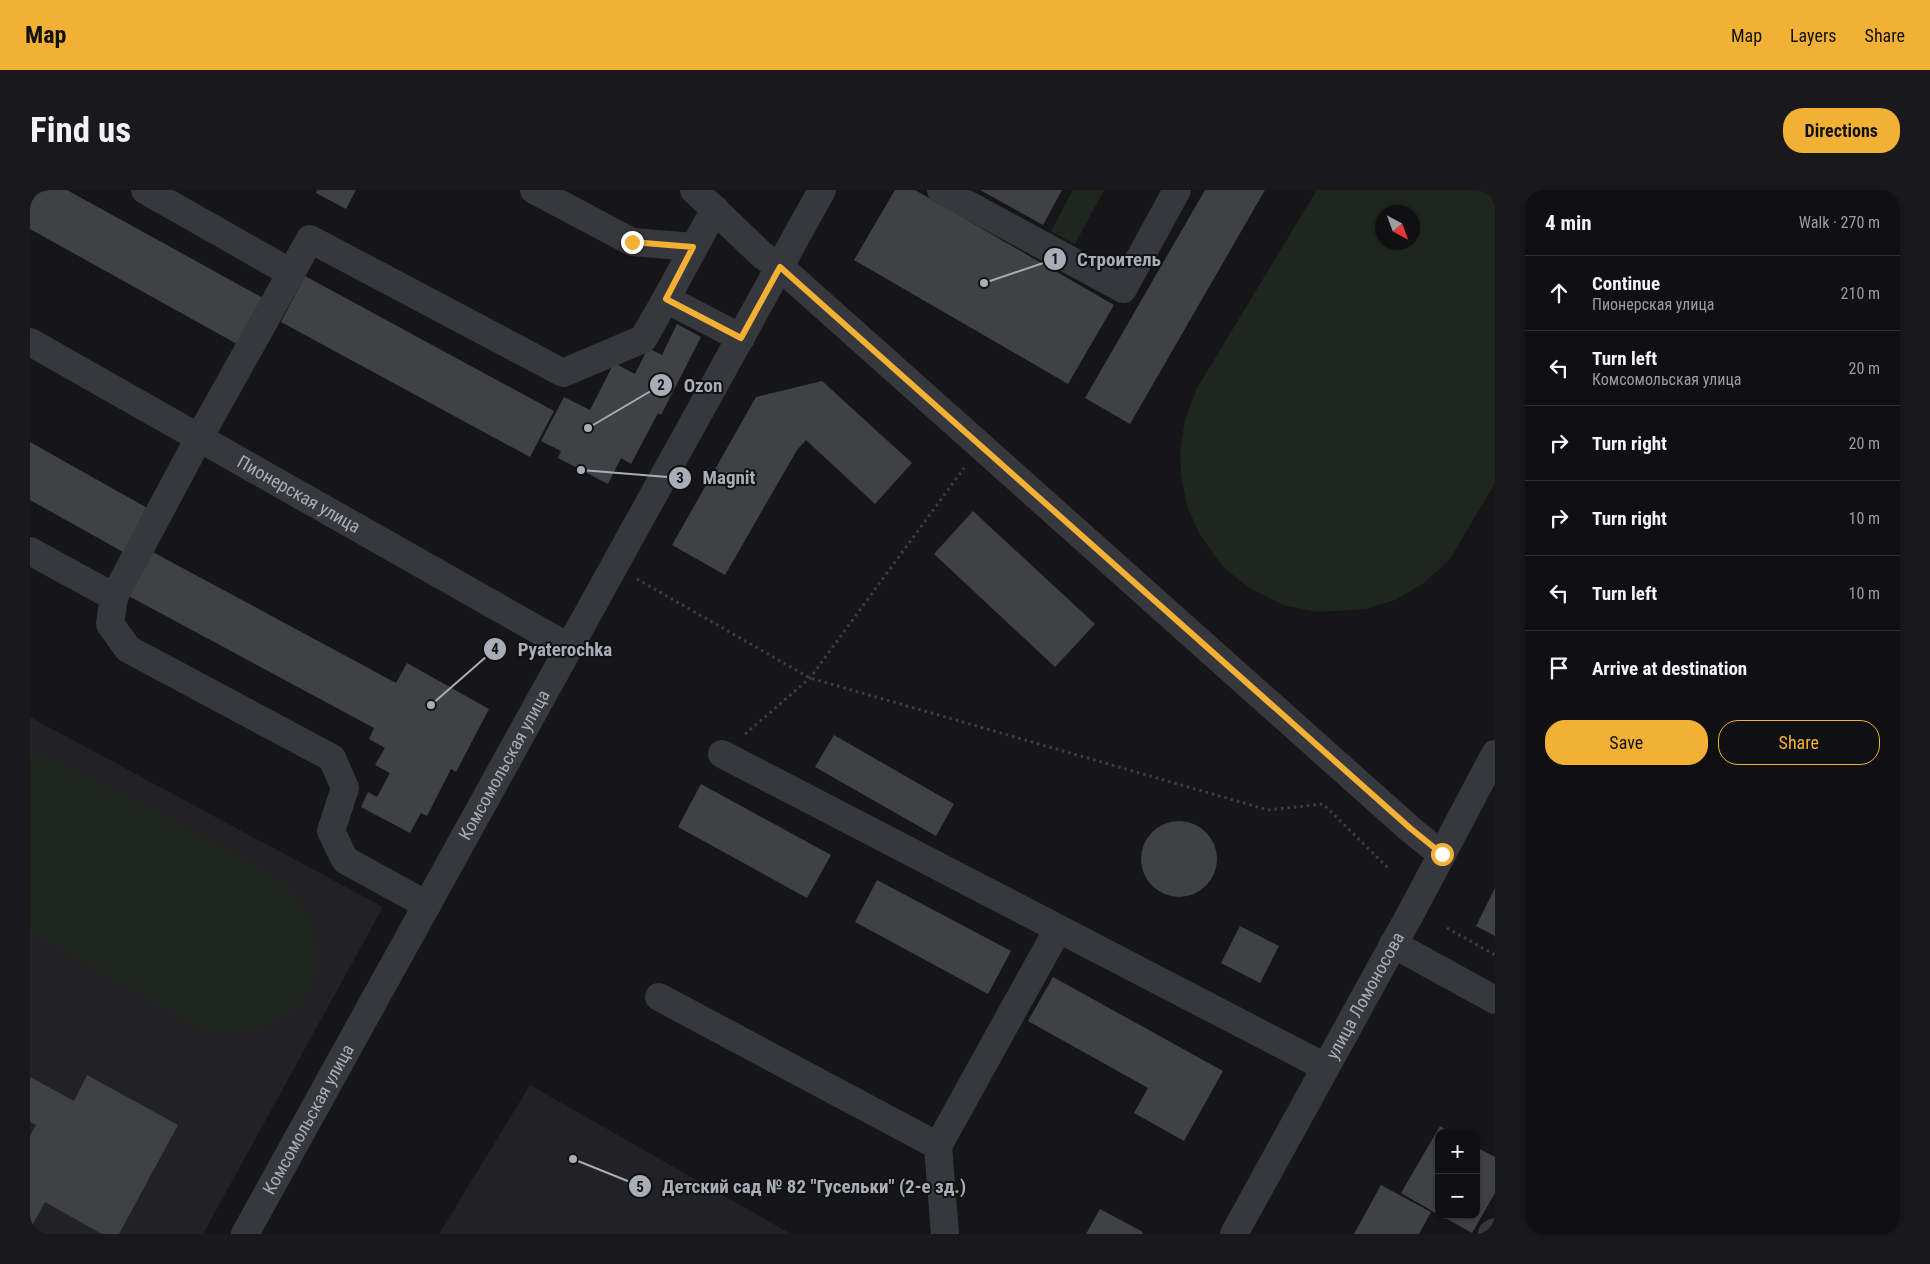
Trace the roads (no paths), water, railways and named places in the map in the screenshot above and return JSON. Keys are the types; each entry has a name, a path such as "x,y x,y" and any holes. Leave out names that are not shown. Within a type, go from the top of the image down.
{"street":[{"path":"145,190 291,273"},
{"path":"534,190 632,242 693,247"},
{"path":"694,190 762,255 780,267 1402,822 1442,854"},
{"name":"Комсомольская улица","path":"245,1234 822,190"},
{"path":"941,190 1123,289 1177,190"},
{"path":"427,905 345,860 331,831 344,788 332,758 128,649 110,624 114,598 199,438 310,239 563,373 643,339 715,209"},
{"path":"666,299 741,338"},
{"name":"Пионерская улица","path":"30,342 568,647"},
{"path":"30,551 114,598"},
{"path":"722,754 1325,1067"},
{"name":"улица Ломоносова","path":"1234,1234 1495,754"},
{"path":"944,1234 938,1146 1058,929"},
{"path":"1393,944 1495,1000"},
{"path":"659,997 938,1146"}],"place":[{"name":"Строитель","path":"984,283"},
{"name":"Ozon","path":"588,428"},
{"name":"Magnit","path":"581,470"},
{"name":"Pyaterochka","path":"431,705"},
{"name":"Детский сад № 82 \"Гусельки\" (2-е зд.)","path":"573,1159"}]}
